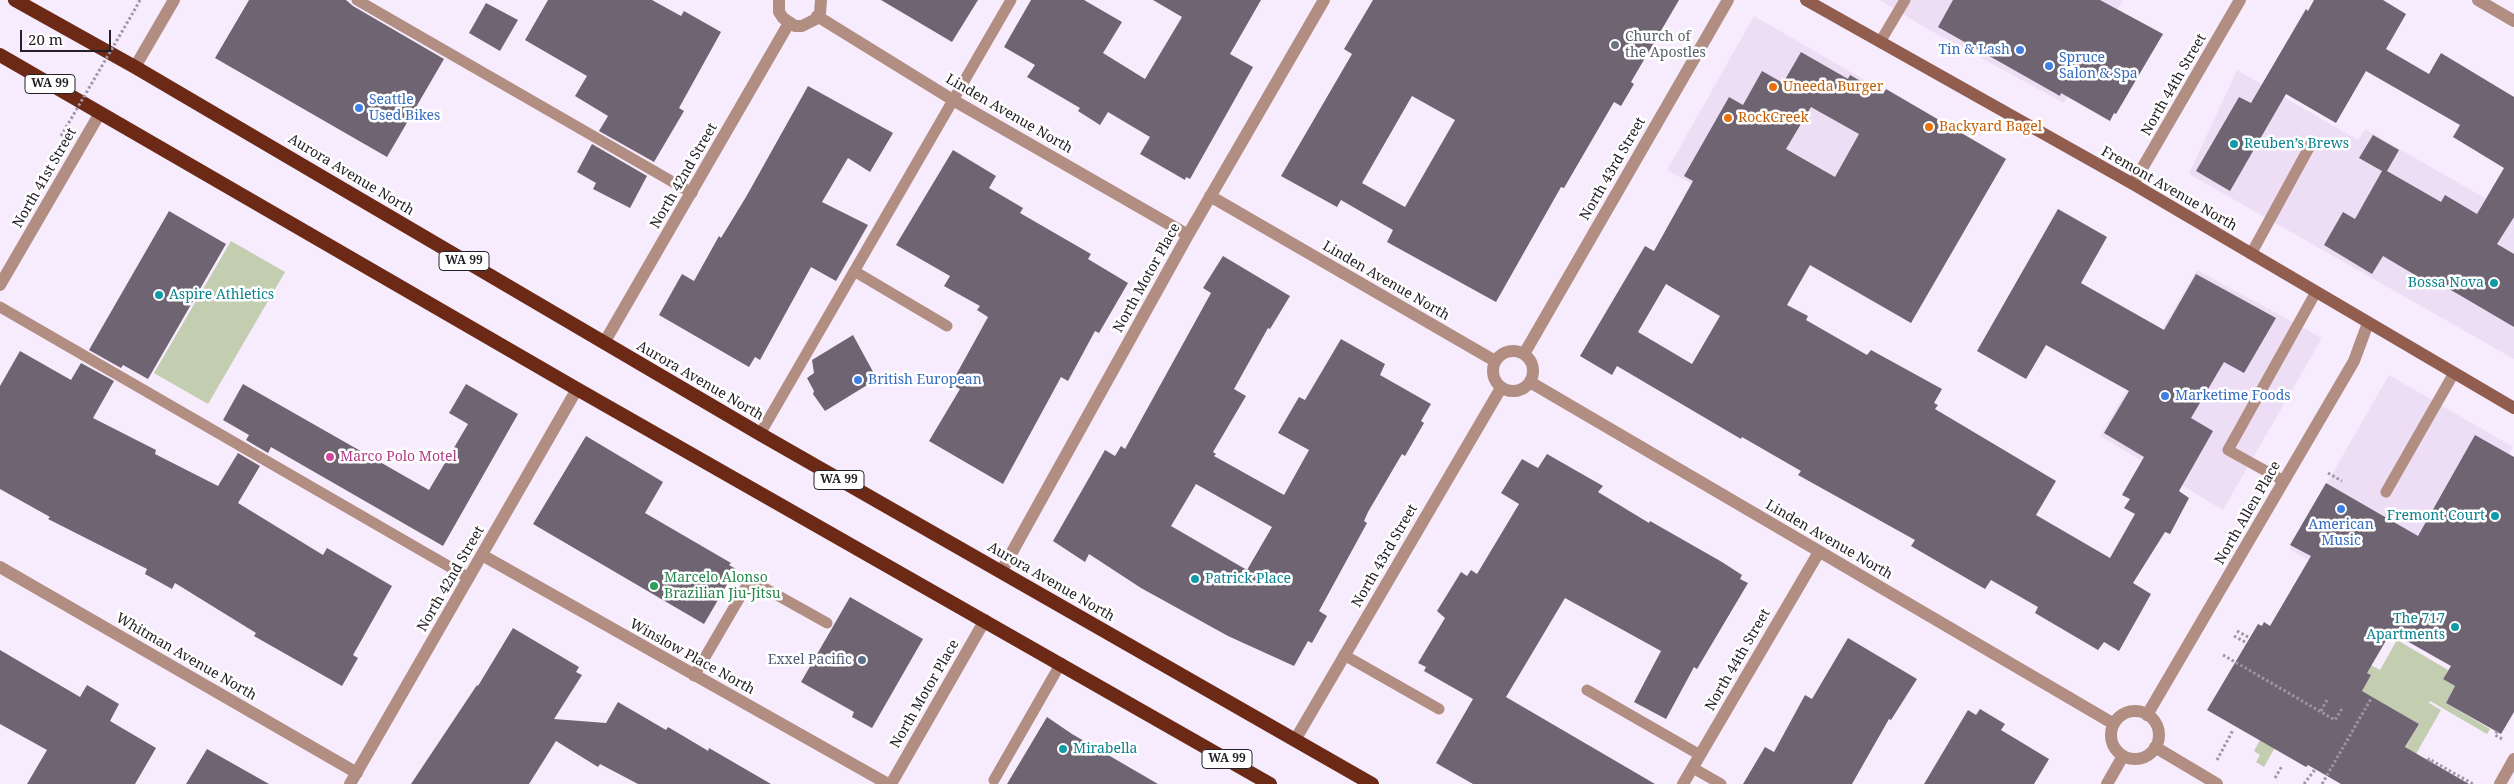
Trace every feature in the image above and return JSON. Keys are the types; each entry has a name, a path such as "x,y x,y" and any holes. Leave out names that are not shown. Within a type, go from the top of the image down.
{"highway":[{"name":"Aurora Avenue North","path":"15,0 136,67 760,434 1372,784"},
{"name":"WA 99","path":"0,54 577,389 1061,663 1270,784"}],"main road":[{"name":"Fremont Avenue North","path":"1806,0 2133,184 2514,408"}],"street":[{"path":"136,67 174,0"},
{"path":"779,0 779,12 789,23 802,26 810,24 817,16 821,0"},
{"name":"North Motor Place","path":"1001,572 1210,196 1324,0"},
{"name":"North 43rd Street","path":"1524,354 1728,0"},
{"name":"North 44th Street","path":"2133,184 2240,0"},
{"path":"2478,0 2514,21"},
{"name":"Linden Avenue North","path":"817,16 953,100 1188,235"},
{"name":"North 42nd Street","path":"604,343 789,23"},
{"name":"North 41st Street","path":"0,284 100,113"},
{"name":"Linden Avenue North","path":"1210,196 1495,361"},
{"name":"North Allen Place","path":"2147,715 2354,361 2368,323"},
{"path":"1508,351 1524,354 1533,367 1530,382 1515,391 1501,388 1493,377 1495,361 1508,351"},
{"name":"Linden Avenue North","path":"1530,382 2114,724"},
{"name":"North 43rd Street","path":"1294,740 1501,388"},
{"name":"North 42nd Street","path":"354,778 577,389"},
{"name":"North 44th Street","path":"1683,784 1818,552"},
{"name":"Winslow Place North","path":"482,555 889,784"},
{"name":"Whitman Avenue North","path":"0,567 354,778"},
{"name":"North Motor Place","path":"889,784 985,620"},
{"path":"2128,712 2147,715 2158,729 2158,742 2152,752 2141,758 2123,756 2112,741 2114,724 2118,718 2128,712"},
{"path":"2155,747 2217,784"},
{"path":"2107,784 2123,756"},
{"path":"2500,784 2514,759"}],"lane":[{"path":"357,0 692,193"},
{"path":"760,434 1011,0"},
{"path":"1880,42 1905,0"},
{"path":"2251,254 2311,144"},
{"path":"854,271 947,326"},
{"path":"2284,481 2228,450 2316,292"},
{"path":"0,306 469,578"},
{"path":"2386,492 2454,373"},
{"path":"694,676 750,580 827,623"},
{"path":"1344,655 1439,709"},
{"path":"994,780 1061,663"},
{"path":"1587,690 1700,755"},
{"path":"1693,768 1721,784"}],"path":[{"path":"61,136 140,0"},
{"path":"2206,400 2237,392"},
{"path":"2328,473 2342,481"},
{"path":"2237,631 2250,638"},
{"path":"2234,636 2247,643"},
{"path":"2223,655 2291,692 2335,720 2343,707"},
{"path":"2322,784 2372,697"},
{"path":"2321,711 2328,698"},
{"path":"2216,761 2234,730"},
{"path":"2497,731 2495,735 2501,739"},
{"path":"2428,761 2429,759 2473,784"},
{"path":"2275,778 2282,766"},
{"path":"2304,784 2314,767"}],"shaded area":[{"path":"1880,0 2123,0 2064,103 1924,27"},
{"path":"1754,16 1887,93 1799,245 1667,170"},
{"path":"2237,70 2358,140 2365,129 2514,215 2514,359 2189,174"},
{"path":"2197,270 2322,338 2223,510 2100,436"},
{"path":"2389,375 2513,447 2412,621 2289,549"}],"green space":[{"path":"231,241 285,272 208,404 154,373"},
{"path":"2397,640 2448,670 2443,679 2455,686 2446,703 2490,729 2487,734 2430,701 2429,703 2441,710 2399,784 2395,784 2401,774 2393,769 2419,724 2369,695 2323,774 2319,770 2338,738 2336,736 2338,731 2313,717 2303,735 2299,733 2298,735 2286,728 2264,767 2256,762 2260,755 2254,751 2260,740 2267,744 2286,711 2249,689 2256,677 2346,729 2355,714 2350,711 2371,675 2342,658 2346,651 2380,670"}],"building":[{"name":"Seattle Used Bikes","path":"249,0 346,0 353,6 444,59 387,157 215,58"},
{"path":"548,0 652,0 681,16 684,11 721,32 679,108 684,111 654,162 599,131 608,116 575,96 587,76 525,40"},
{"path":"881,0 978,0 952,42"},
{"path":"1031,0 1084,0 1122,22 1103,53 1145,79 1182,17 1153,0 1261,0 1230,54 1253,67 1190,179 1186,177 1185,180 1140,154 1150,137 1108,112 1100,125 1078,111 1080,108 1027,77 1035,65 1004,47"},
{"path":"1373,0 1679,0 1631,82 1634,84 1621,106 1614,102 1564,188 1561,187 1496,302 1387,242 1393,230 1341,200 1337,207 1281,176 1352,54 1344,49","holes":["1412,96 1455,120 1405,207 1362,183"]},
{"path":"1953,0 2100,0 2163,34 2110,121 2061,93 2060,96 1938,27"},
{"path":"2314,0 2383,0 2406,14 2386,49 2429,74 2441,53 2514,97 2514,217 2497,244 2514,254 2514,327 2439,283 2437,288 2383,256 2372,274 2324,245 2343,212 2355,219 2382,171 2359,158 2373,135 2399,150 2387,171 2441,202 2445,195 2477,214 2504,168 2453,137 2460,125 2366,71 2336,123 2286,94 2230,191 2196,171 2239,97 2251,103 2306,9 2308,11"},
{"path":"486,3 518,20 500,51 469,33"},
{"path":"1801,52 1848,79 1850,75 1883,94 1886,89 2006,159 1911,323 1810,265 1787,305 1808,316 1806,320 1867,355 1871,350 1942,389 1934,403 1938,405 1935,409 2056,481 2036,515 2110,558 2135,514 2124,508 2130,499 2122,495 2144,457 2104,433 2129,391 2046,345 2026,379 1977,351 2058,209 2107,237 2081,283 2164,330 2196,274 2276,318 2244,373 2224,362 2191,418 2213,431 2179,491 2189,498 2170,534 2165,532 2133,583 2151,594 2119,651 2104,642 2098,650 2035,613 2038,607 1991,580 1985,589 1911,546 1915,540 1798,475 1801,471 1742,437 1741,439 1617,366 1612,375 1580,356 1645,246 1654,251 1693,181 1684,176 1729,97 1743,105 1762,71 1783,83","holes":["1811,107 1859,134 1835,177 1786,149","1666,284 1720,316 1692,364 1638,332"]},
{"path":"808,86 893,133 870,172 848,158 822,202 868,225 836,281 811,267 760,360 755,357 749,367 659,315 682,274 694,281 719,236 721,238 746,197"},
{"path":"592,144 647,176 630,208 593,189 596,183 577,172"},
{"path":"953,150 996,176 989,188 1023,208 1020,213 1091,254 1088,259 1128,283 1099,333 1095,331 1068,381 1061,377 1003,484 929,441 960,389 951,384 988,317 977,310 980,306 944,286 950,276 896,245"},
{"name":"Aspire Athletics","path":"169,211 226,244 148,379 123,365 121,368 89,350"},
{"path":"1223,256 1290,296 1270,329 1268,328 1234,389 1246,396 1213,452 1216,454 1214,456 1284,495 1309,450 1278,433 1299,397 1305,400 1341,339 1385,364 1380,375 1431,404 1421,421 1424,423 1405,456 1402,454 1368,512 1364,521 1367,523 1319,611 1327,616 1312,643 1308,641 1294,666 1228,636 1141,588 1089,554 1085,562 1053,541 1105,450 1115,456 1121,446 1125,449 1211,293 1203,288","holes":["1196,484 1272,527 1247,570 1171,526"]},
{"path":"853,335 877,379 825,411 813,394 814,391 807,378 814,373 812,360"},
{"path":"20,351 71,380 81,363 114,381 93,418 156,450 155,454 218,486 238,453 260,466 238,503 323,555 327,548 392,586 353,655 358,658 342,686 254,636 256,633 175,583 172,589 145,574 147,569 48,519 50,517 0,489 0,386"},
{"name":"Marco Polo Motel","path":"243,384 429,490 468,424 449,413 466,384 518,414 443,546 271,447 268,453 246,440 249,435 223,420"},
{"path":"2475,435 2514,457 2514,712 2501,734 2446,703 2455,686 2443,679 2451,666 2391,632 2367,673 2371,675 2362,691 2419,724 2405,747 2469,784 2341,784 2308,765 2306,767 2207,710 2258,624 2262,626 2264,622 2270,626 2311,556 2290,545 2326,483 2418,536"},
{"path":"586,436 663,482 645,513 731,563 729,565 736,569 704,624 533,524"},
{"path":"1547,454 1603,486 1598,492 1649,523 1650,521 1722,562 1742,575 1740,579 1748,583 1697,669 1694,667 1666,719 1634,702 1661,651 1565,598 1506,697 1655,784 1473,784 1436,763 1473,699 1424,671 1426,667 1418,663 1445,618 1437,611 1461,572 1467,576 1471,570 1477,574 1519,504 1501,493 1522,459 1538,468"},
{"name":"Exxel Pacific","path":"850,597 923,639 872,728 852,717 854,712 801,682"},
{"path":"513,628 579,667 576,672 582,675 554,719 606,723 618,702 666,730 668,727 708,751 709,748 771,784 638,784 600,764 598,767 556,741 529,784 411,784 478,686"},
{"path":"1848,638 1917,679 1891,720 1889,719 1852,784 1743,784 1765,747 1774,752 1805,695 1812,699"},
{"path":"0,650 80,697 87,685 119,704 110,721 156,748 135,784 27,784 47,750 0,724"},
{"path":"1980,709 2005,724 2001,730 2049,759 2034,784 1924,784 1968,710 1976,715"},
{"name":"Mirabella","path":"1047,717 1072,734 1158,784 1007,784"},
{"path":"207,749 269,784 186,784"}],"place":[{"name":"Church of the Apostles","path":"1615,45"},
{"name":"Tin & Lash","path":"2020,50"},
{"name":"Spruce Salon & Spa","path":"2049,66"},
{"name":"Uneeda Burger","path":"1773,87"},
{"name":"Seattle Used Bikes","path":"359,108"},
{"name":"RockCreek","path":"1728,118"},
{"name":"Backyard Bagel","path":"1929,127"},
{"name":"Reuben’s Brews","path":"2234,144"},
{"name":"Bossa Nova","path":"2494,283"},
{"name":"Aspire Athletics","path":"159,295"},
{"name":"British European","path":"858,380"},
{"name":"Marketime Foods","path":"2165,396"},
{"name":"Marco Polo Motel","path":"330,457"},
{"name":"American Music","path":"2341,509"},
{"name":"Fremont Court","path":"2495,516"},
{"name":"Patrick Place","path":"1195,579"},
{"name":"Marcelo Alonso Brazilian Jiu-Jitsu","path":"654,586"},
{"name":"The 717 Apartments","path":"2455,627"},
{"name":"Exxel Pacific","path":"862,660"},
{"name":"Mirabella","path":"1063,749"}]}
